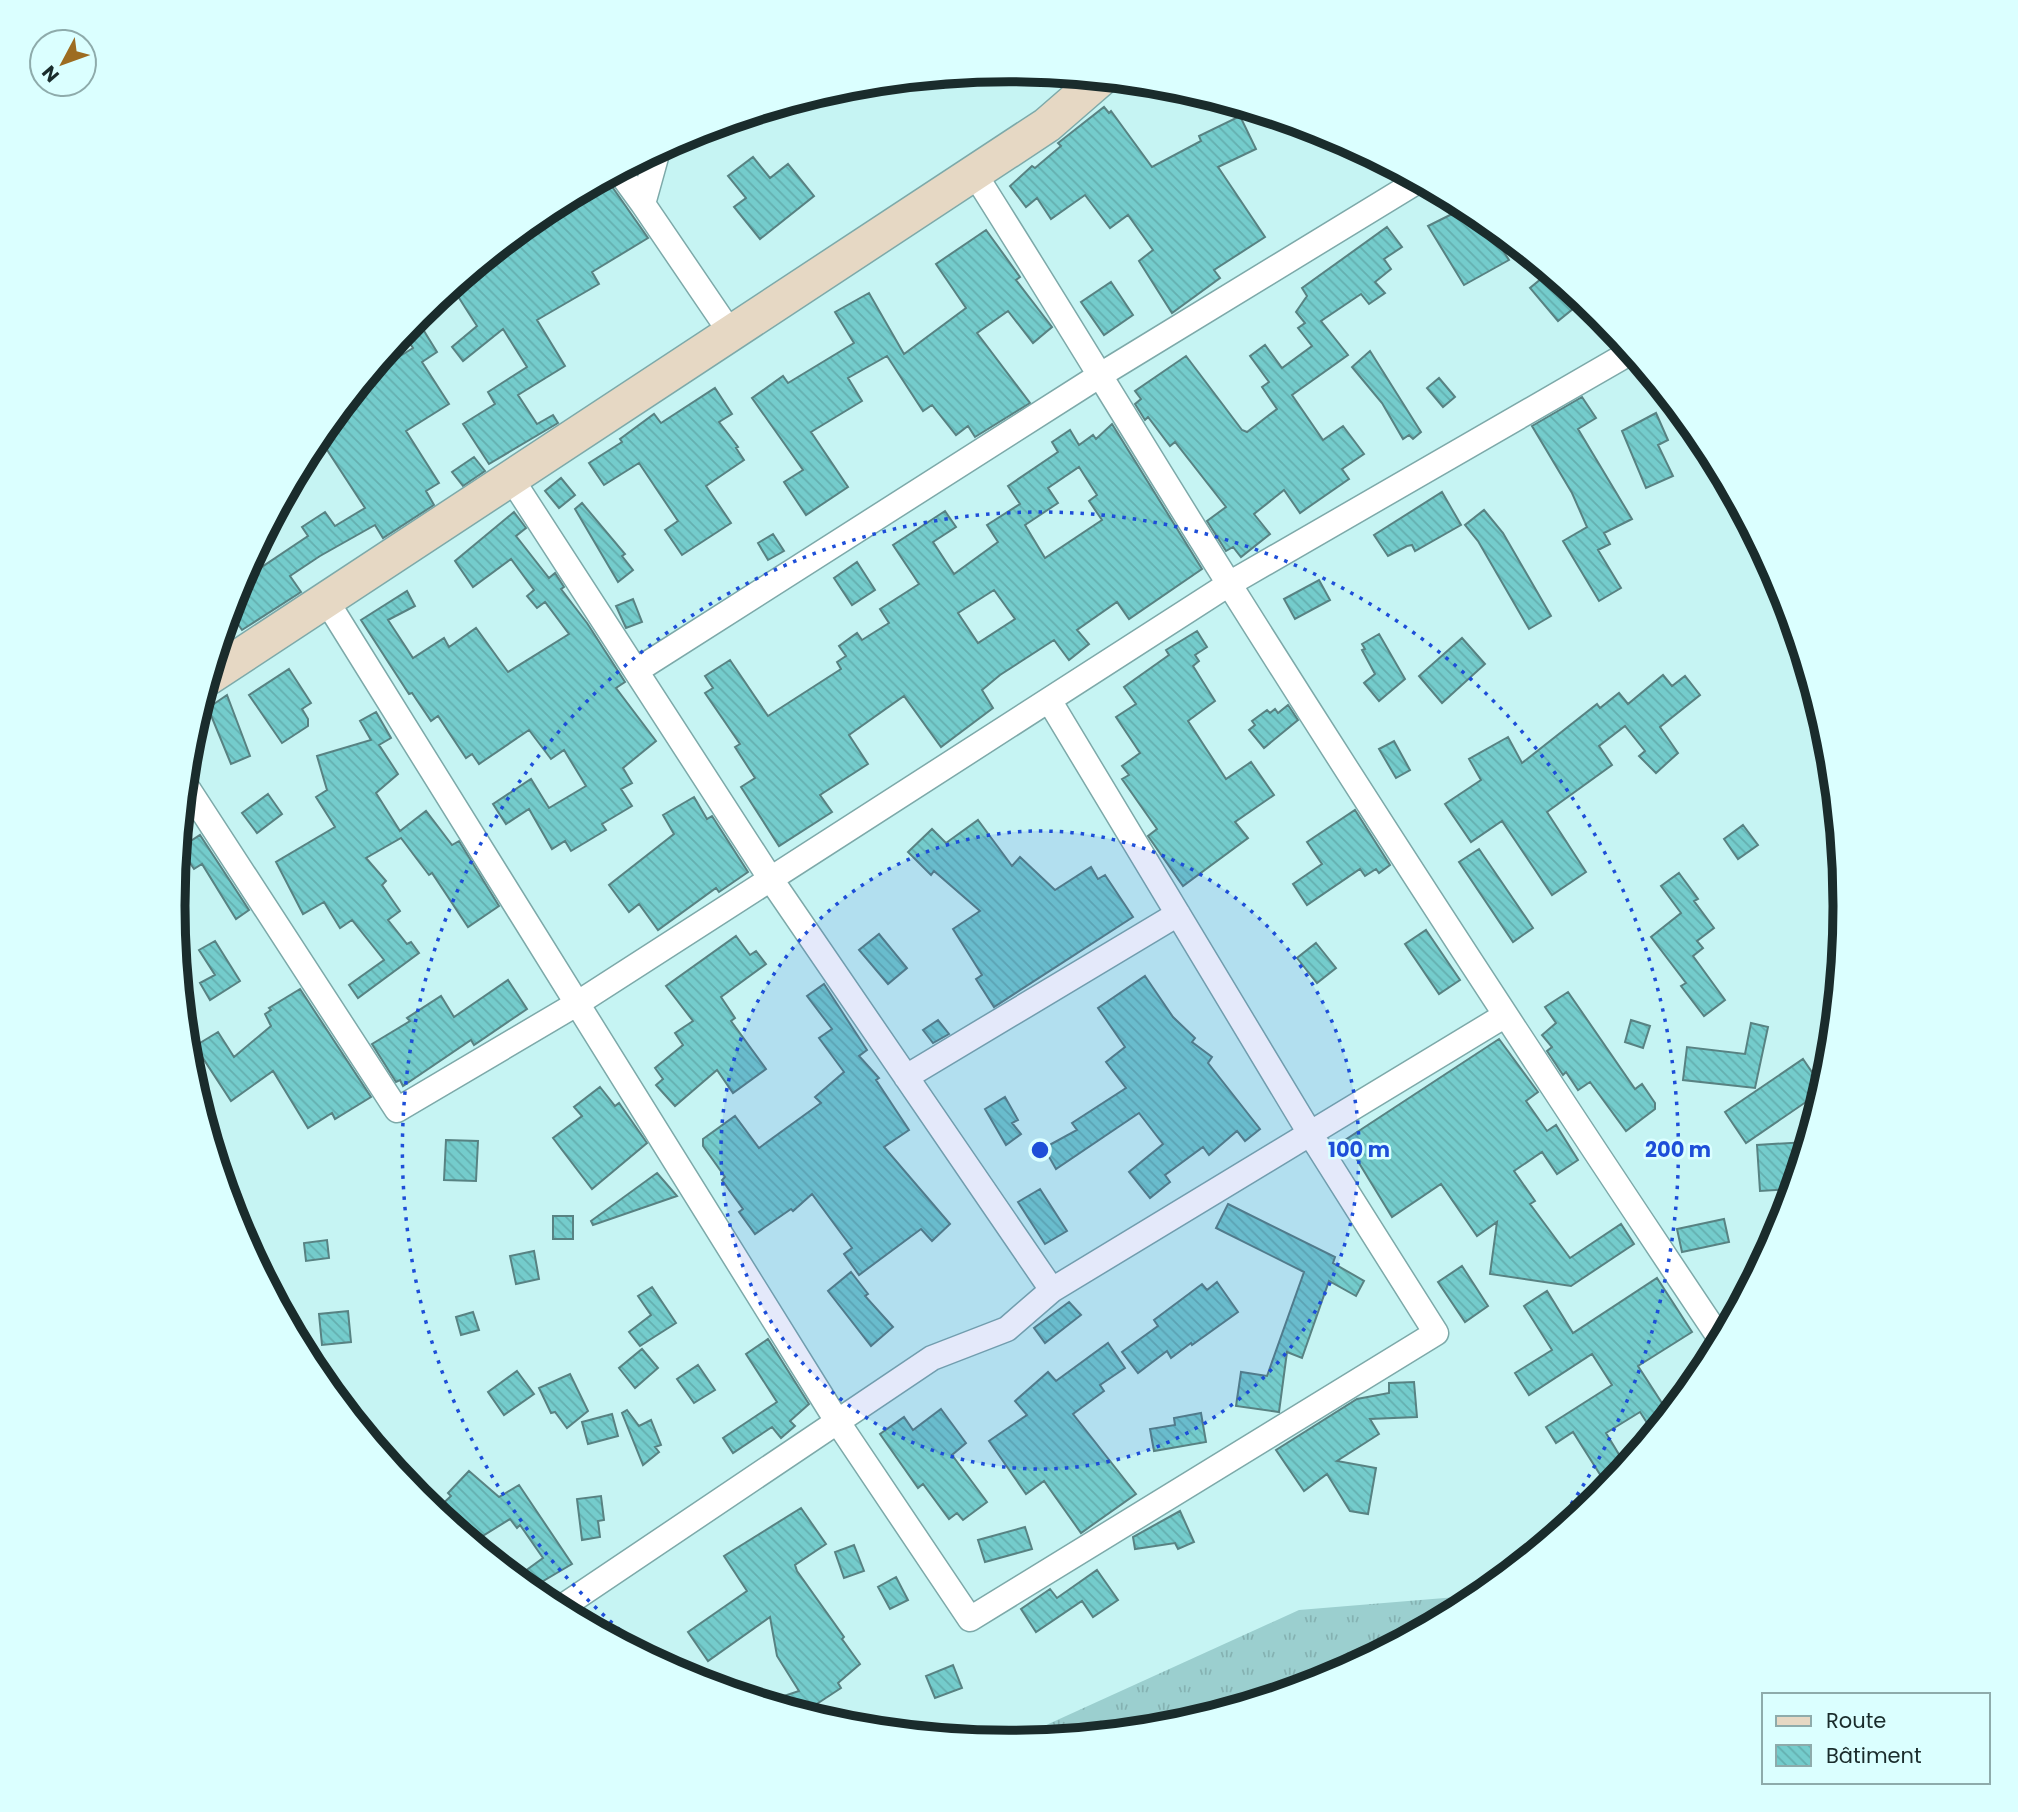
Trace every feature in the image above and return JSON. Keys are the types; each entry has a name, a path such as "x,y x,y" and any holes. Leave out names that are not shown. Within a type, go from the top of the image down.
{"street":[{"path":"220,670 1047,125 1091,87"},
{"path":"643,205 655,163"},
{"path":"974,173 1102,374 1229,584 1504,1016 1715,1330"},
{"path":"624,178 730,332"},
{"path":"636,671 1102,374 1409,186"},
{"path":"192,795 397,1110 578,1003 1229,584 1622,357"},
{"path":"511,478 770,878 1052,1290"},
{"path":"326,600 836,1421 970,1619 1436,1334 1311,1135 1049,700"},
{"path":"906,1077 1178,914"},
{"path":"569,1602 932,1358 1007,1329 1052,1290 1504,1016"}],"green space":[{"path":"1457,1597 1373,1645 1274,1686 1170,1714 1117,1723 1038,1729 1299,1610"}],"building":[{"path":"1104,107 1109,113 1111,111 1152,167 1201,141 1199,136 1240,116 1256,149 1218,167 1265,237 1214,270 1220,278 1172,313 1139,261 1153,250 1128,215 1110,228 1085,195 1051,219 1037,198 1026,207 1010,186 1032,166 1035,168 1061,146 1058,143"},
{"path":"753,157 770,178 788,164 814,196 760,239 734,207 746,198 728,176"},
{"path":"611,185 648,238 592,272 599,284 537,320 565,366 518,395 537,424 553,415 558,423 489,464 463,424 495,404 488,392 527,367 503,329 463,361 452,347 477,326 457,295 508,252 551,221"},
{"path":"1454,213 1499,244 1509,260 1464,285 1428,226"},
{"path":"1387,227 1402,247 1384,259 1391,269 1375,282 1385,293 1369,304 1361,294 1321,321 1348,355 1292,395 1323,440 1343,426 1364,454 1342,469 1349,479 1300,513 1284,490 1254,514 1270,534 1241,557 1233,547 1226,551 1207,521 1226,507 1175,442 1170,446 1148,417 1145,420 1135,404 1141,399 1135,391 1186,356 1242,430 1247,432 1277,409 1262,387 1269,382 1250,356 1265,345 1282,368 1312,346 1298,328 1305,323 1296,312 1307,296 1302,288"},
{"path":"986,230 1020,277 1016,280 1052,327 1033,343 1008,311 977,333 1030,403 975,437 968,426 956,435 932,405 923,411 887,356 848,378 862,401 811,432 848,487 806,515 784,482 803,470 752,398 783,376 788,383 854,343 835,312 869,293 904,354 966,308 936,264"},
{"path":"1542,278 1574,308 1558,321 1530,288"},
{"path":"1111,282 1133,315 1104,335 1081,302"},
{"path":"423,329 437,352 422,362 449,404 406,431 439,483 426,491 434,505 383,538 375,525 320,556 290,576 301,592 242,630 236,622 257,570 308,536 302,527 325,512 335,526 365,508 325,447 390,363 413,348 409,343"},
{"path":"1370,351 1421,432 1413,439 1409,435 1403,439 1382,403 1352,367"},
{"path":"1439,378 1455,397 1443,407 1427,388"},
{"path":"715,388 732,414 719,422 738,447 736,448 744,460 706,486 731,523 682,555 665,530 678,521 639,463 604,485 589,463 622,442 620,439 654,414 661,423"},
{"path":"1582,397 1596,418 1578,429 1632,519 1604,533 1610,544 1598,550 1621,588 1599,601 1563,541 1587,527 1572,493 1532,426"},
{"path":"1656,413 1668,440 1658,445 1673,476 1646,488 1622,431"},
{"path":"1112,424 1202,569 1129,619 1117,602 1077,630 1089,644 1069,660 1054,640 1000,675 982,690 993,708 941,747 904,696 849,735 868,764 820,795 832,812 779,846 741,787 755,778 735,747 740,744 705,693 713,688 705,676 730,660 768,716 841,669 837,662 846,656 839,646 857,633 862,640 889,623 880,609 919,584 893,545 945,511 956,527 933,542 954,574 998,542 987,525 1020,504 1008,486 1058,452 1052,442 1070,430 1079,445 1093,435 1096,439","holes":["1079,467 1097,495 1089,501 1102,520 1045,558 1025,525 1058,503 1048,488","994,590 1015,619 978,643 958,613"]},
{"path":"474,457 485,471 463,486 452,472"},
{"path":"561,478 575,495 559,508 545,491"},
{"path":"1442,492 1461,525 1415,551 1412,545 1388,556 1374,535"},
{"path":"582,503 625,554 622,556 633,570 618,582 575,509"},
{"path":"1484,510 1503,533 1551,616 1529,629 1478,541 1465,525"},
{"path":"514,512 526,528 516,536 549,578 555,573 564,587 561,589 587,623 625,682 616,688 656,741 623,768 632,783 621,789 632,806 602,824 606,830 571,851 565,841 552,849 529,809 506,824 493,804 531,779 549,808 586,786 564,750 551,759 529,730 479,764 472,754 466,758 438,716 431,721 412,693 409,694 361,620 407,591 415,606 388,620 413,658 444,638 449,647 476,628 508,672 569,634 545,602 537,608 527,596 534,590 511,559 473,587 455,561"},
{"path":"773,534 784,551 768,560 758,543"},
{"path":"857,562 875,590 852,605 834,578"},
{"path":"1319,580 1330,600 1295,619 1284,599"},
{"path":"633,599 642,622 626,628 616,606"},
{"path":"1197,631 1207,647 1195,655 1199,661 1193,666 1215,701 1188,721 1226,779 1251,762 1274,795 1235,822 1248,838 1183,886 1148,836 1157,829 1122,779 1129,775 1122,766 1140,753 1116,717 1136,704 1124,687 1169,655 1166,650"},
{"path":"1379,634 1405,679 1379,701 1364,683 1375,674 1362,650 1365,649 1362,644"},
{"path":"1462,638 1485,664 1442,703 1419,676"},
{"path":"289,669 311,703 302,709 308,719 308,726 282,743 249,695"},
{"path":"1663,675 1672,686 1685,676 1700,695 1660,727 1678,753 1656,773 1639,756 1645,751 1625,726 1599,746 1612,765 1547,812 1586,872 1552,895 1502,821 1471,842 1445,804 1481,780 1469,759 1508,737 1522,763 1597,704 1600,708 1619,693 1628,704"},
{"path":"227,695 250,756 231,764 210,707"},
{"path":"1288,705 1298,720 1264,748 1249,730 1255,725 1252,721 1267,710 1270,713 1275,709 1278,713"},
{"path":"376,712 391,738 379,745 398,774 376,793 400,831 426,811 452,845 459,841 499,906 468,927 432,873 429,875 401,838 366,858 386,881 382,885 400,911 388,920 407,944 411,942 419,953 358,998 349,985 384,960 352,920 340,928 324,902 303,914 276,862 335,827 316,797 327,790 317,756 371,740 360,721"},
{"path":"1394,741 1410,770 1396,778 1379,749"},
{"path":"268,794 282,814 257,833 242,813"},
{"path":"694,797 707,819 712,816 748,872 719,892 716,888 658,930 639,904 629,912 609,885 674,834 663,815"},
{"path":"1355,810 1390,865 1379,873 1376,869 1365,876 1360,869 1307,905 1293,884 1322,864 1307,842"},
{"path":"978,820 1012,866 1020,857 1055,890 1091,867 1098,879 1105,875 1133,917 994,1007 976,979 982,975 953,929 980,911 934,871 931,875 908,852 932,829 946,843"},
{"path":"1743,825 1758,845 1738,859 1724,839"},
{"path":"200,835 249,910 236,919 202,864 194,869 187,858 188,843"},
{"path":"1479,849 1533,928 1513,942 1459,862"},
{"path":"1679,873 1698,899 1694,901 1714,928 1697,941 1703,948 1693,956 1725,1000 1704,1016 1681,986 1686,983 1651,937 1681,913 1661,886"},
{"path":"1426,930 1460,980 1439,994 1405,944"},
{"path":"879,934 907,968 888,984 859,950"},
{"path":"736,936 750,955 756,951 766,964 721,997 735,1018 731,1021 766,1069 733,1093 717,1070 675,1106 656,1085 663,1079 655,1068 683,1045 675,1033 693,1021 666,986"},
{"path":"215,941 240,981 210,1000 200,983 215,975 199,950"},
{"path":"1316,943 1336,968 1317,983 1297,958"},
{"path":"1145,976 1173,1017 1195,1038 1192,1042 1212,1057 1208,1063 1260,1129 1245,1141 1237,1131 1209,1155 1203,1147 1165,1175 1170,1182 1150,1198 1129,1172 1163,1144 1139,1113 1056,1169 1044,1148 1077,1130 1072,1123 1126,1088 1106,1062 1125,1047 1098,1008"},
{"path":"508,980 527,1009 474,1045 471,1040 403,1086 400,1080 396,1082 372,1044 410,1021 407,1018 441,996 454,1017"},
{"path":"824,984 867,1050 859,1056 879,1078 876,1080 909,1130 884,1147 950,1224 932,1241 921,1229 859,1275 844,1254 852,1248 812,1194 793,1211 791,1209 755,1234 739,1212 743,1209 722,1180 725,1177 703,1146 703,1139 735,1116 759,1148 821,1103 815,1097 844,1072 819,1038 832,1029 807,996"},
{"path":"300,989 371,1097 335,1119 332,1113 308,1128 273,1071 231,1101 198,1051 197,1045 218,1032 234,1057 271,1026 265,1014 271,1010 269,1008"},
{"path":"1568,992 1635,1089 1642,1084 1655,1103 1655,1109 1626,1131 1590,1082 1578,1090 1566,1072 1563,1075 1547,1051 1552,1047 1542,1035 1556,1023 1545,1007"},
{"path":"938,1020 949,1034 933,1043 923,1030"},
{"path":"1631,1020 1650,1026 1643,1048 1625,1042"},
{"path":"1751,1023 1768,1027 1755,1088 1683,1080 1687,1047 1745,1054"},
{"path":"1499,1039 1538,1092 1526,1101 1547,1131 1556,1125 1578,1160 1557,1174 1542,1152 1514,1171 1535,1201 1530,1204 1570,1258 1621,1224 1634,1244 1571,1286 1490,1274 1497,1222 1477,1236 1441,1184 1392,1217 1345,1140"},
{"path":"1803,1059 1815,1074 1809,1100 1746,1143 1725,1112"},
{"path":"600,1087 615,1106 619,1103 647,1143 592,1189 553,1138 582,1116 574,1107"},
{"path":"1005,1097 1018,1120 1012,1123 1021,1134 1006,1145 985,1109"},
{"path":"446,1140 478,1141 476,1181 444,1180"},
{"path":"1798,1143 1782,1190 1760,1191 1757,1145"},
{"path":"657,1173 677,1196 593,1225 591,1221"},
{"path":"1040,1189 1067,1231 1045,1244 1018,1202"},
{"path":"1228,1204 1335,1257 1333,1263 1364,1281 1356,1296 1329,1281 1302,1358 1287,1352 1279,1412 1236,1406 1241,1372 1267,1376 1304,1272 1216,1228"},
{"path":"553,1216 573,1216 573,1239 553,1239"},
{"path":"1724,1219 1729,1242 1682,1252 1677,1229"},
{"path":"327,1240 329,1258 306,1261 304,1243"},
{"path":"534,1251 539,1279 516,1284 510,1256"},
{"path":"1462,1266 1488,1306 1465,1322 1438,1282"},
{"path":"851,1272 868,1294 865,1296 893,1327 871,1346 828,1291"},
{"path":"1657,1278 1692,1332 1638,1366 1664,1406 1648,1425 1640,1412 1606,1433 1620,1457 1602,1477 1573,1432 1556,1443 1546,1427 1612,1385 1592,1354 1529,1395 1515,1373 1552,1350 1524,1306 1547,1291 1573,1333"},
{"path":"1217,1282 1238,1312 1171,1358 1167,1351 1138,1373 1122,1352 1158,1326 1154,1320 1202,1284 1207,1290"},
{"path":"652,1287 676,1323 640,1346 629,1332 651,1315 638,1296"},
{"path":"1069,1302 1081,1315 1045,1343 1034,1328"},
{"path":"348,1311 351,1342 322,1345 319,1314"},
{"path":"473,1312 479,1330 461,1335 456,1317"},
{"path":"768,1339 809,1404 790,1421 795,1426 781,1438 772,1427 733,1453 723,1438 777,1402 746,1354"},
{"path":"1108,1343 1125,1368 1100,1385 1104,1391 1073,1414 1136,1494 1081,1533 1044,1481 1026,1494 989,1441 1027,1415 1015,1401 1048,1372 1056,1381"},
{"path":"642,1349 658,1368 635,1388 619,1368"},
{"path":"698,1365 715,1390 694,1403 677,1379"},
{"path":"517,1371 534,1394 504,1415 488,1392"},
{"path":"570,1374 588,1411 567,1428 555,1412 551,1413 539,1388"},
{"path":"1414,1382 1417,1417 1370,1419 1379,1434 1337,1461 1376,1468 1368,1514 1350,1511 1327,1474 1304,1491 1276,1450 1357,1399 1389,1393 1389,1383"},
{"path":"941,1409 966,1443 952,1455 987,1502 963,1520 957,1513 949,1519 923,1484 918,1488 880,1434 904,1417 913,1430"},
{"path":"627,1410 639,1426 651,1420 661,1445 655,1447 659,1452 643,1465 622,1413"},
{"path":"1201,1413 1206,1442 1154,1451 1150,1429 1175,1425 1174,1418"},
{"path":"612,1414 618,1436 588,1444 582,1422"},
{"path":"469,1471 499,1497 519,1485 572,1564 540,1583 524,1572 543,1558 520,1525 517,1528 510,1519 481,1537 443,1503 451,1496 448,1493"},
{"path":"601,1496 604,1520 598,1521 600,1537 582,1540 577,1499"},
{"path":"801,1508 826,1544 795,1565 797,1571 860,1664 838,1683 841,1688 814,1706 780,1697 799,1691 777,1656 770,1617 708,1661 688,1632 747,1591 724,1556"},
{"path":"1180,1511 1194,1542 1178,1549 1175,1543 1135,1549 1133,1537"},
{"path":"1025,1527 1032,1549 985,1562 978,1540"},
{"path":"854,1545 864,1571 844,1578 835,1552"},
{"path":"1097,1570 1118,1600 1093,1617 1082,1601 1036,1632 1021,1609 1050,1589 1057,1598"},
{"path":"896,1577 908,1600 890,1609 878,1587"},
{"path":"953,1665 962,1688 935,1698 926,1676"}]}
